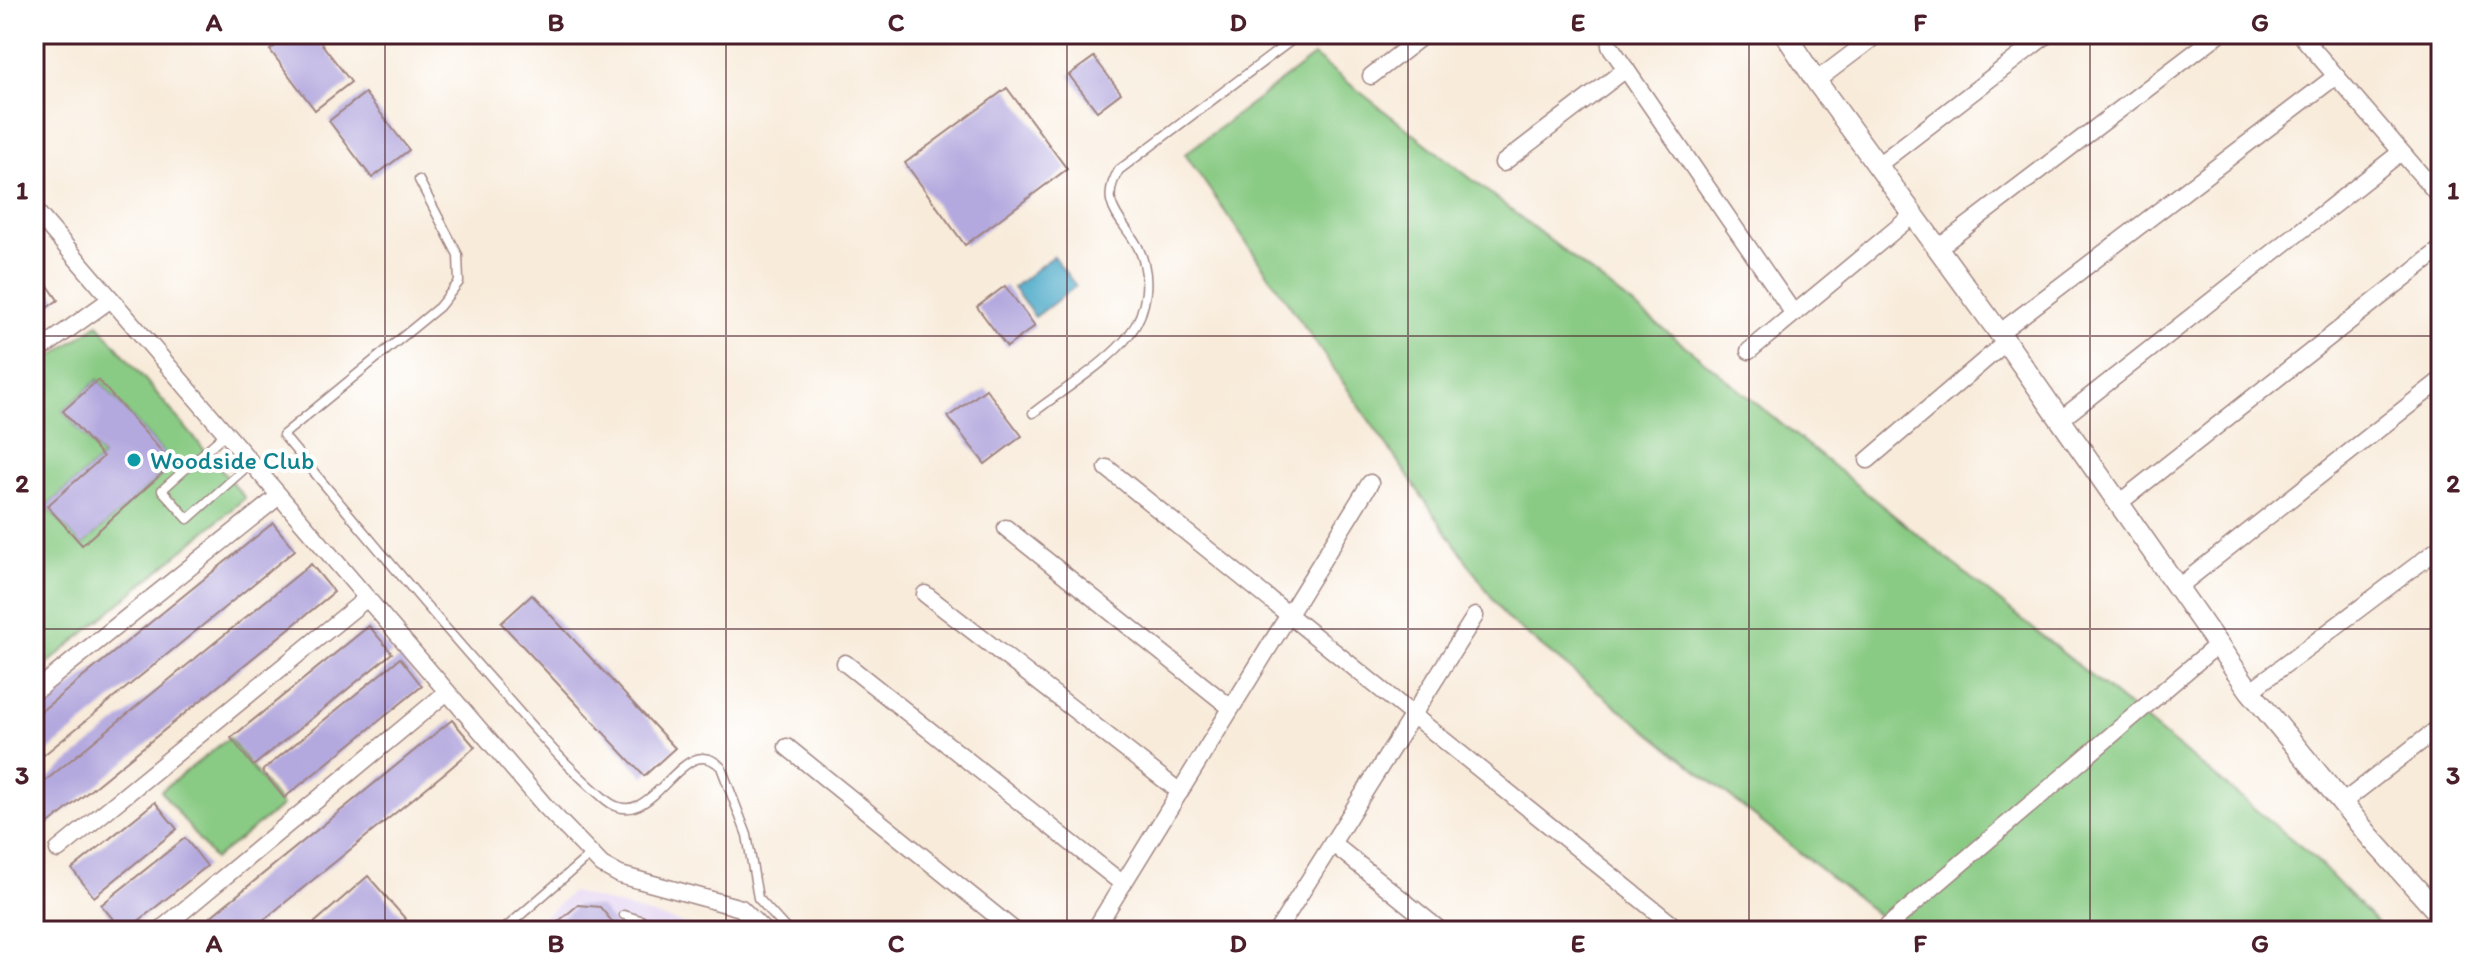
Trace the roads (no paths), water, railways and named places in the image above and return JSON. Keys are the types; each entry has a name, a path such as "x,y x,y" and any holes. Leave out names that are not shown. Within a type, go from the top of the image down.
{"street":[{"path":"1371,76 1425,34"},
{"path":"1785,34 2250,691 2441,916"},
{"path":"1816,81 1878,34"},
{"path":"1878,165 2048,34"},
{"path":"1938,248 2219,34"},
{"path":"2300,34 2441,198"},
{"path":"1610,46 1794,314"},
{"path":"1503,163 1626,69"},
{"path":"1868,460 2003,338 2336,76"},
{"path":"2060,420 2401,152"},
{"path":"34,209 545,806 602,865 620,875 741,908 764,931"},
{"path":"1749,351 1914,214"},
{"path":"2119,503 2441,249"},
{"path":"34,354 111,299"},
{"path":"2177,588 2441,380"},
{"path":"1107,468 1680,931"},
{"path":"1094,931 1370,483"},
{"path":"34,692 279,496"},
{"path":"1006,528 1231,708"},
{"path":"2250,691 2441,547"},
{"path":"925,594 1180,792"},
{"path":"58,850 367,598"},
{"path":"1277,931 1475,616"},
{"path":"1882,931 2217,645"},
{"path":"845,663 1123,884"},
{"path":"159,931 447,692"},
{"path":"2342,803 2441,726"},
{"path":"787,747 1015,931"},
{"path":"1332,843 1441,931"}],"lane":[{"path":"1033,413 1119,347 1137,324 1142,310 1146,296 1140,250 1117,218 1111,201 1112,183 1119,170 1300,34"},
{"path":"419,180 458,255 459,282 439,307 283,435 425,606 556,752 608,802 624,809 633,808 648,800 688,762 700,757 715,760 721,767 747,835 758,898 788,931"},
{"path":"226,433 162,490 188,519 252,463"},
{"path":"502,931 591,854"},
{"path":"624,915 673,931"}],"water":[{"path":"1053,256 1076,286 1035,317 1013,288"}],"place":[{"name":"Woodside Club","path":"134,460"}]}
